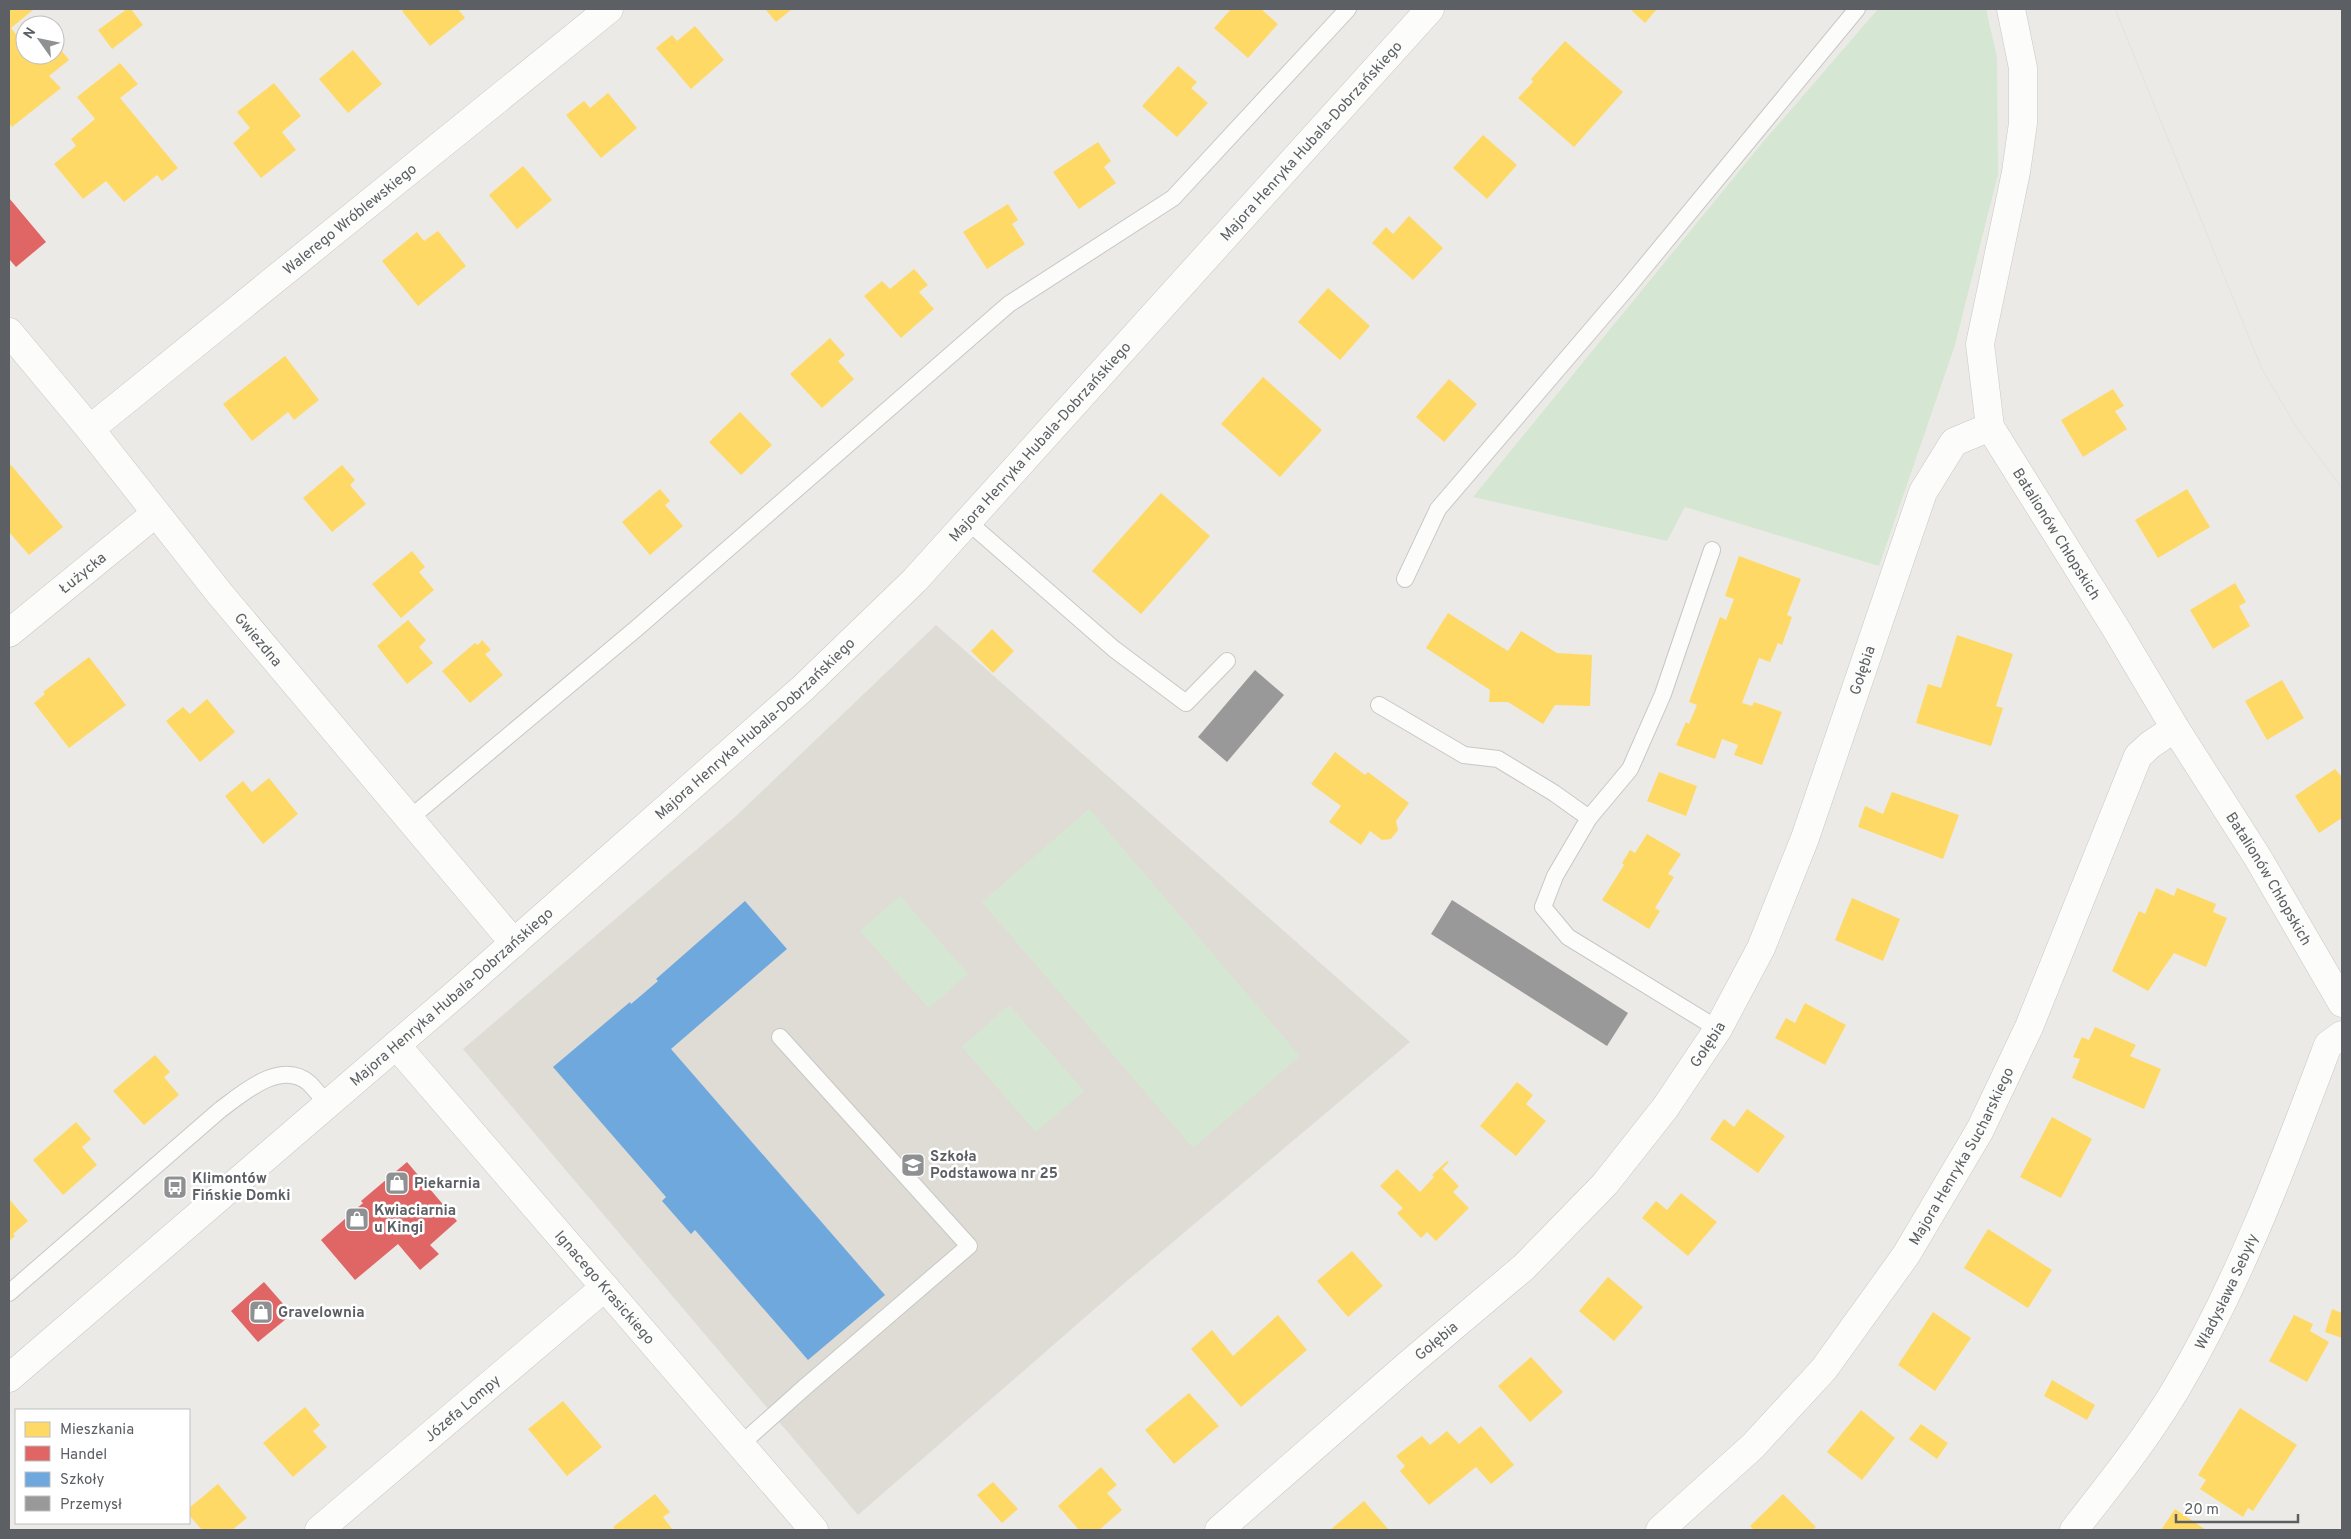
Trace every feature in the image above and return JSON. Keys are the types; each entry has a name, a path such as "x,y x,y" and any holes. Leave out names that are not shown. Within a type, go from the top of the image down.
{"street":[{"name":"Walerego Wróblewskiego","path":"90,430 609,9"},
{"name":"Majora Henryka Hubala-Dobrzańskiego","path":"9,1378 514,943 803,688 914,580 1430,9"},
{"name":"Batalionów Chłopskich","path":"2012,9 2023,68 2023,123 2012,192 1980,344 1990,427 2115,627 2175,728 2258,858 2342,1004"},
{"name":"Gwiezdna","path":"9,332 90,430 220,594 514,943"},
{"name":"Gołębia","path":"1219,1530 1410,1363 1524,1268 1605,1184 1665,1108 1718,1029 1761,948 1805,838 1923,492 1954,442 1990,427"},
{"name":"Łużycka","path":"9,633 156,514"},
{"name":"Majora Henryka Sucharskiego","path":"1660,1530 1753,1446 1824,1369 1906,1255 1980,1130 2029,1027 2138,756 2150,745 2175,728"},
{"name":"Władysława Sebyły","path":"2074,1530 2139,1447 2176,1389 2214,1318 2284,1162 2328,1045 2342,1035"},
{"name":"Ignacego Krasickiego","path":"396,1045 814,1530"},
{"name":"Józefa Lompy","path":"319,1530 605,1287"}],"lane":[{"path":"409,819 637,628 1009,304 1173,198 1348,9"},
{"path":"1405,579 1438,509 1628,287 1857,9"},
{"path":"968,521 1114,649 1186,703 1227,662"},
{"path":"1712,550 1663,694 1630,769 1589,818 1555,876 1543,906 1568,937 1718,1029"},
{"path":"1379,706 1464,755 1498,758 1554,793 1589,818"},
{"path":"740,1446 805,1386 968,1246 780,1038"},
{"path":"9,1293 220,1110 252,1087 280,1074 295,1076 308,1082 327,1103"}],"shaded area":[{"name":"Szkoła Podstawowa nr 25","path":"936,625 1410,1042 1128,1280 858,1515 463,1049 736,816"}],"green space":[{"path":"1878,9 1986,9 1997,57 1998,174 1955,345 1879,566 1685,507 1667,541 1473,497 1763,142"},
{"path":"1089,809 1300,1056 1193,1148 982,902"},
{"path":"900,896 968,974 929,1008 860,931"},
{"path":"1009,1005 1084,1091 1036,1132 962,1047"}],"building: Mieszkania":[{"path":"9,9 34,9 27,15 15,15 15,25 11,28 15,33 15,65 63,65 49,76 61,88 12,127 9,123"},
{"path":"127,9 131,9 143,25 112,49 98,30"},
{"path":"406,9 458,9 465,18 430,46 402,11"},
{"path":"765,9 792,9 776,22"},
{"path":"1231,9 1261,9 1278,24 1248,58 1214,28"},
{"path":"1630,9 1657,9 1645,23"},
{"path":"695,26 724,60 691,89 656,48 672,35 677,41"},
{"path":"1565,41 1623,92 1574,147 1518,98 1533,82 1531,79"},
{"path":"353,50 382,84 348,113 319,79"},
{"path":"65,55 69,60 65,63"},
{"path":"120,63 138,84 120,98 178,168 162,181 157,175 124,202 106,181 83,199 54,164 76,146 71,139 95,119 77,97"},
{"path":"1178,66 1197,82 1191,88 1208,103 1177,137 1142,106"},
{"path":"274,83 301,116 282,132 296,150 261,178 233,143 250,128 237,112"},
{"path":"608,93 637,128 601,158 566,115 584,101 590,108"},
{"path":"1483,135 1517,165 1487,199 1453,168"},
{"path":"1098,142 1111,161 1104,167 1116,183 1079,209 1053,172"},
{"path":"523,166 552,200 517,229 489,195"},
{"path":"1008,204 1018,220 1012,224 1025,244 987,269 963,232"},
{"path":"1409,216 1443,248 1413,280 1372,243 1386,227 1393,234"},
{"path":"438,231 466,266 418,306 382,261 417,232 424,241"},
{"path":"914,269 928,285 919,292 934,309 901,338 864,296 882,281 890,289"},
{"path":"1328,288 1370,326 1340,360 1298,322"},
{"path":"830,338 845,355 838,361 854,379 822,408 790,374"},
{"path":"285,356 319,400 294,420 288,412 252,441 223,404"},
{"path":"1263,377 1322,430 1280,477 1221,424"},
{"path":"1449,379 1477,404 1444,442 1416,417"},
{"path":"2113,389 2124,406 2115,411 2127,429 2083,457 2061,420"},
{"path":"740,412 772,445 741,475 709,442"},
{"path":"11,465 63,527 29,555 9,532 9,466"},
{"path":"342,465 355,480 350,485 366,504 332,532 303,498"},
{"path":"660,489 670,501 665,505 683,526 650,555 622,522"},
{"path":"2187,489 2210,527 2158,558 2135,520"},
{"path":"1161,493 1210,536 1141,614 1092,571"},
{"path":"412,551 425,567 419,572 434,590 401,618 372,584"},
{"path":"1739,556 1801,579 1787,615 1792,617 1782,645 1778,643 1770,662 1759,658 1742,703 1752,706 1754,702 1782,712 1762,765 1734,755 1738,745 1722,739 1715,759 1676,745 1686,722 1689,724 1697,705 1689,702 1720,617 1726,620 1734,599 1725,596"},
{"path":"2235,583 2246,602 2239,606 2250,626 2213,649 2190,610"},
{"path":"1448,613 1508,651 1521,631 1557,653 1592,655 1590,706 1555,705 1543,724 1508,702 1489,702 1490,690 1426,648"},
{"path":"408,620 426,640 419,647 433,663 407,684 377,646"},
{"path":"992,629 1014,651 993,673 971,651"},
{"path":"1957,635 2013,654 1996,706 2003,708 1991,746 1916,723 1928,684 1941,688"},
{"path":"482,640 491,650 485,654 503,675 470,703 442,671 475,643 478,645"},
{"path":"89,657 126,705 69,748 34,703 45,694 43,692"},
{"path":"2282,680 2304,718 2267,740 2245,701"},
{"path":"207,699 235,732 200,762 166,721 183,707 190,714"},
{"path":"1335,752 1365,775 1368,772 1409,803 1396,821 1398,830 1391,839 1382,840 1370,831 1361,845 1329,822 1341,806 1311,784"},
{"path":"2335,769 2342,777 2342,818 2319,833 2295,796"},
{"path":"1659,772 1697,786 1686,816 1647,801"},
{"path":"269,778 298,814 263,844 225,796 243,781 252,792"},
{"path":"1892,792 1959,815 1943,859 1858,827 1865,806 1883,814"},
{"path":"1647,834 1681,854 1668,874 1674,877 1655,908 1660,911 1649,929 1602,900 1624,865 1622,863 1630,850 1635,853"},
{"path":"2156,888 2174,896 2177,888 2216,904 2213,912 2227,918 2206,967 2174,953 2148,991 2112,971 2139,911 2145,914"},
{"path":"1852,898 1900,919 1883,961 1835,940"},
{"path":"1805,1003 1846,1025 1825,1065 1775,1038 1786,1018 1795,1023"},
{"path":"2095,1027 2136,1045 2130,1056 2161,1069 2144,1109 2072,1078 2080,1059 2073,1057 2082,1037 2089,1040"},
{"path":"155,1055 170,1072 164,1077 179,1095 144,1125 113,1091"},
{"path":"1517,1082 1533,1095 1526,1104 1546,1121 1516,1156 1480,1126"},
{"path":"1747,1109 1785,1136 1758,1173 1710,1139 1724,1119 1734,1127"},
{"path":"2052,1117 2092,1139 2061,1198 2020,1177"},
{"path":"76,1122 91,1139 82,1147 97,1165 63,1195 33,1160"},
{"path":"1447,1161 1449,1162 1442,1169 1459,1186 1453,1192 1469,1208 1436,1241 1427,1232 1421,1238 1397,1213 1403,1208 1380,1186 1397,1169 1420,1192 1434,1177 1432,1175"},
{"path":"1681,1193 1717,1222 1688,1256 1642,1218 1656,1201 1667,1210"},
{"path":"9,1199 28,1221 13,1234 15,1236 9,1241"},
{"path":"1988,1229 2052,1270 2028,1308 1964,1268"},
{"path":"1352,1251 1383,1286 1348,1317 1317,1281"},
{"path":"1608,1277 1643,1307 1614,1341 1579,1311"},
{"path":"2332,1309 2342,1313 2342,1338 2325,1332"},
{"path":"1933,1312 1971,1338 1935,1391 1898,1365"},
{"path":"1278,1315 1307,1350 1241,1407 1191,1349 1212,1330 1233,1356"},
{"path":"2294,1315 2313,1324 2310,1331 2329,1342 2307,1382 2269,1361"},
{"path":"1531,1357 1563,1392 1530,1422 1498,1386"},
{"path":"2052,1380 2095,1405 2087,1420 2044,1396"},
{"path":"1189,1393 1219,1426 1174,1464 1145,1430"},
{"path":"563,1401 602,1447 567,1476 528,1429"},
{"path":"305,1407 320,1425 313,1431 327,1447 293,1477 263,1443"},
{"path":"2240,1408 2297,1445 2253,1511 2248,1508 2243,1517 2200,1489 2206,1480 2198,1475"},
{"path":"1861,1410 1895,1438 1862,1480 1827,1452"},
{"path":"1921,1424 1948,1443 1937,1459 1909,1439"},
{"path":"1481,1426 1514,1465 1491,1484 1476,1467 1429,1505 1400,1471 1405,1466 1396,1456 1422,1436 1430,1445 1447,1431 1459,1444"},
{"path":"1101,1467 1117,1485 1107,1493 1122,1510 1099,1530 1079,1530 1058,1506"},
{"path":"993,1482 1018,1509 1002,1523 977,1495"},
{"path":"218,1484 247,1518 232,1530 202,1530 190,1516 190,1507"},
{"path":"655,1494 670,1512 663,1517 673,1530 616,1530 613,1527"},
{"path":"1783,1494 1816,1527 1812,1530 1754,1530 1750,1526"},
{"path":"1364,1501 1389,1530 1330,1530"},
{"path":"2175,1509 2206,1530 2161,1530"}],"building: Handel":[{"path":"9,198 46,242 16,267 9,259"},
{"path":"407,1162 457,1221 430,1245 439,1254 420,1270 398,1244 355,1280 321,1240 363,1203 361,1201"},
{"name":"Gravelownia","path":"264,1282 292,1314 258,1342 231,1311"}],"building: Szkoły":[{"path":"745,901 787,949 671,1049 885,1295 808,1360 695,1230 691,1234 662,1201 666,1197 553,1067 658,981 656,979"}],"building: Przemysł":[{"path":"1255,670 1284,695 1227,762 1198,737"},
{"path":"1452,900 1628,1013 1607,1046 1431,934"}],"tram line":[{"path":"2115,9 2262,369 2297,428 2342,488"}],"place":[{"name":"Szkoła Podstawowa nr 25","path":"913,1165"},
{"name":"Piekarnia","path":"397,1183"},
{"name":"Klimontów Fińskie Domki","path":"175,1187"},
{"name":"Kwiaciarnia u Kingi","path":"357,1219"},
{"name":"Gravelownia","path":"261,1312"}]}
